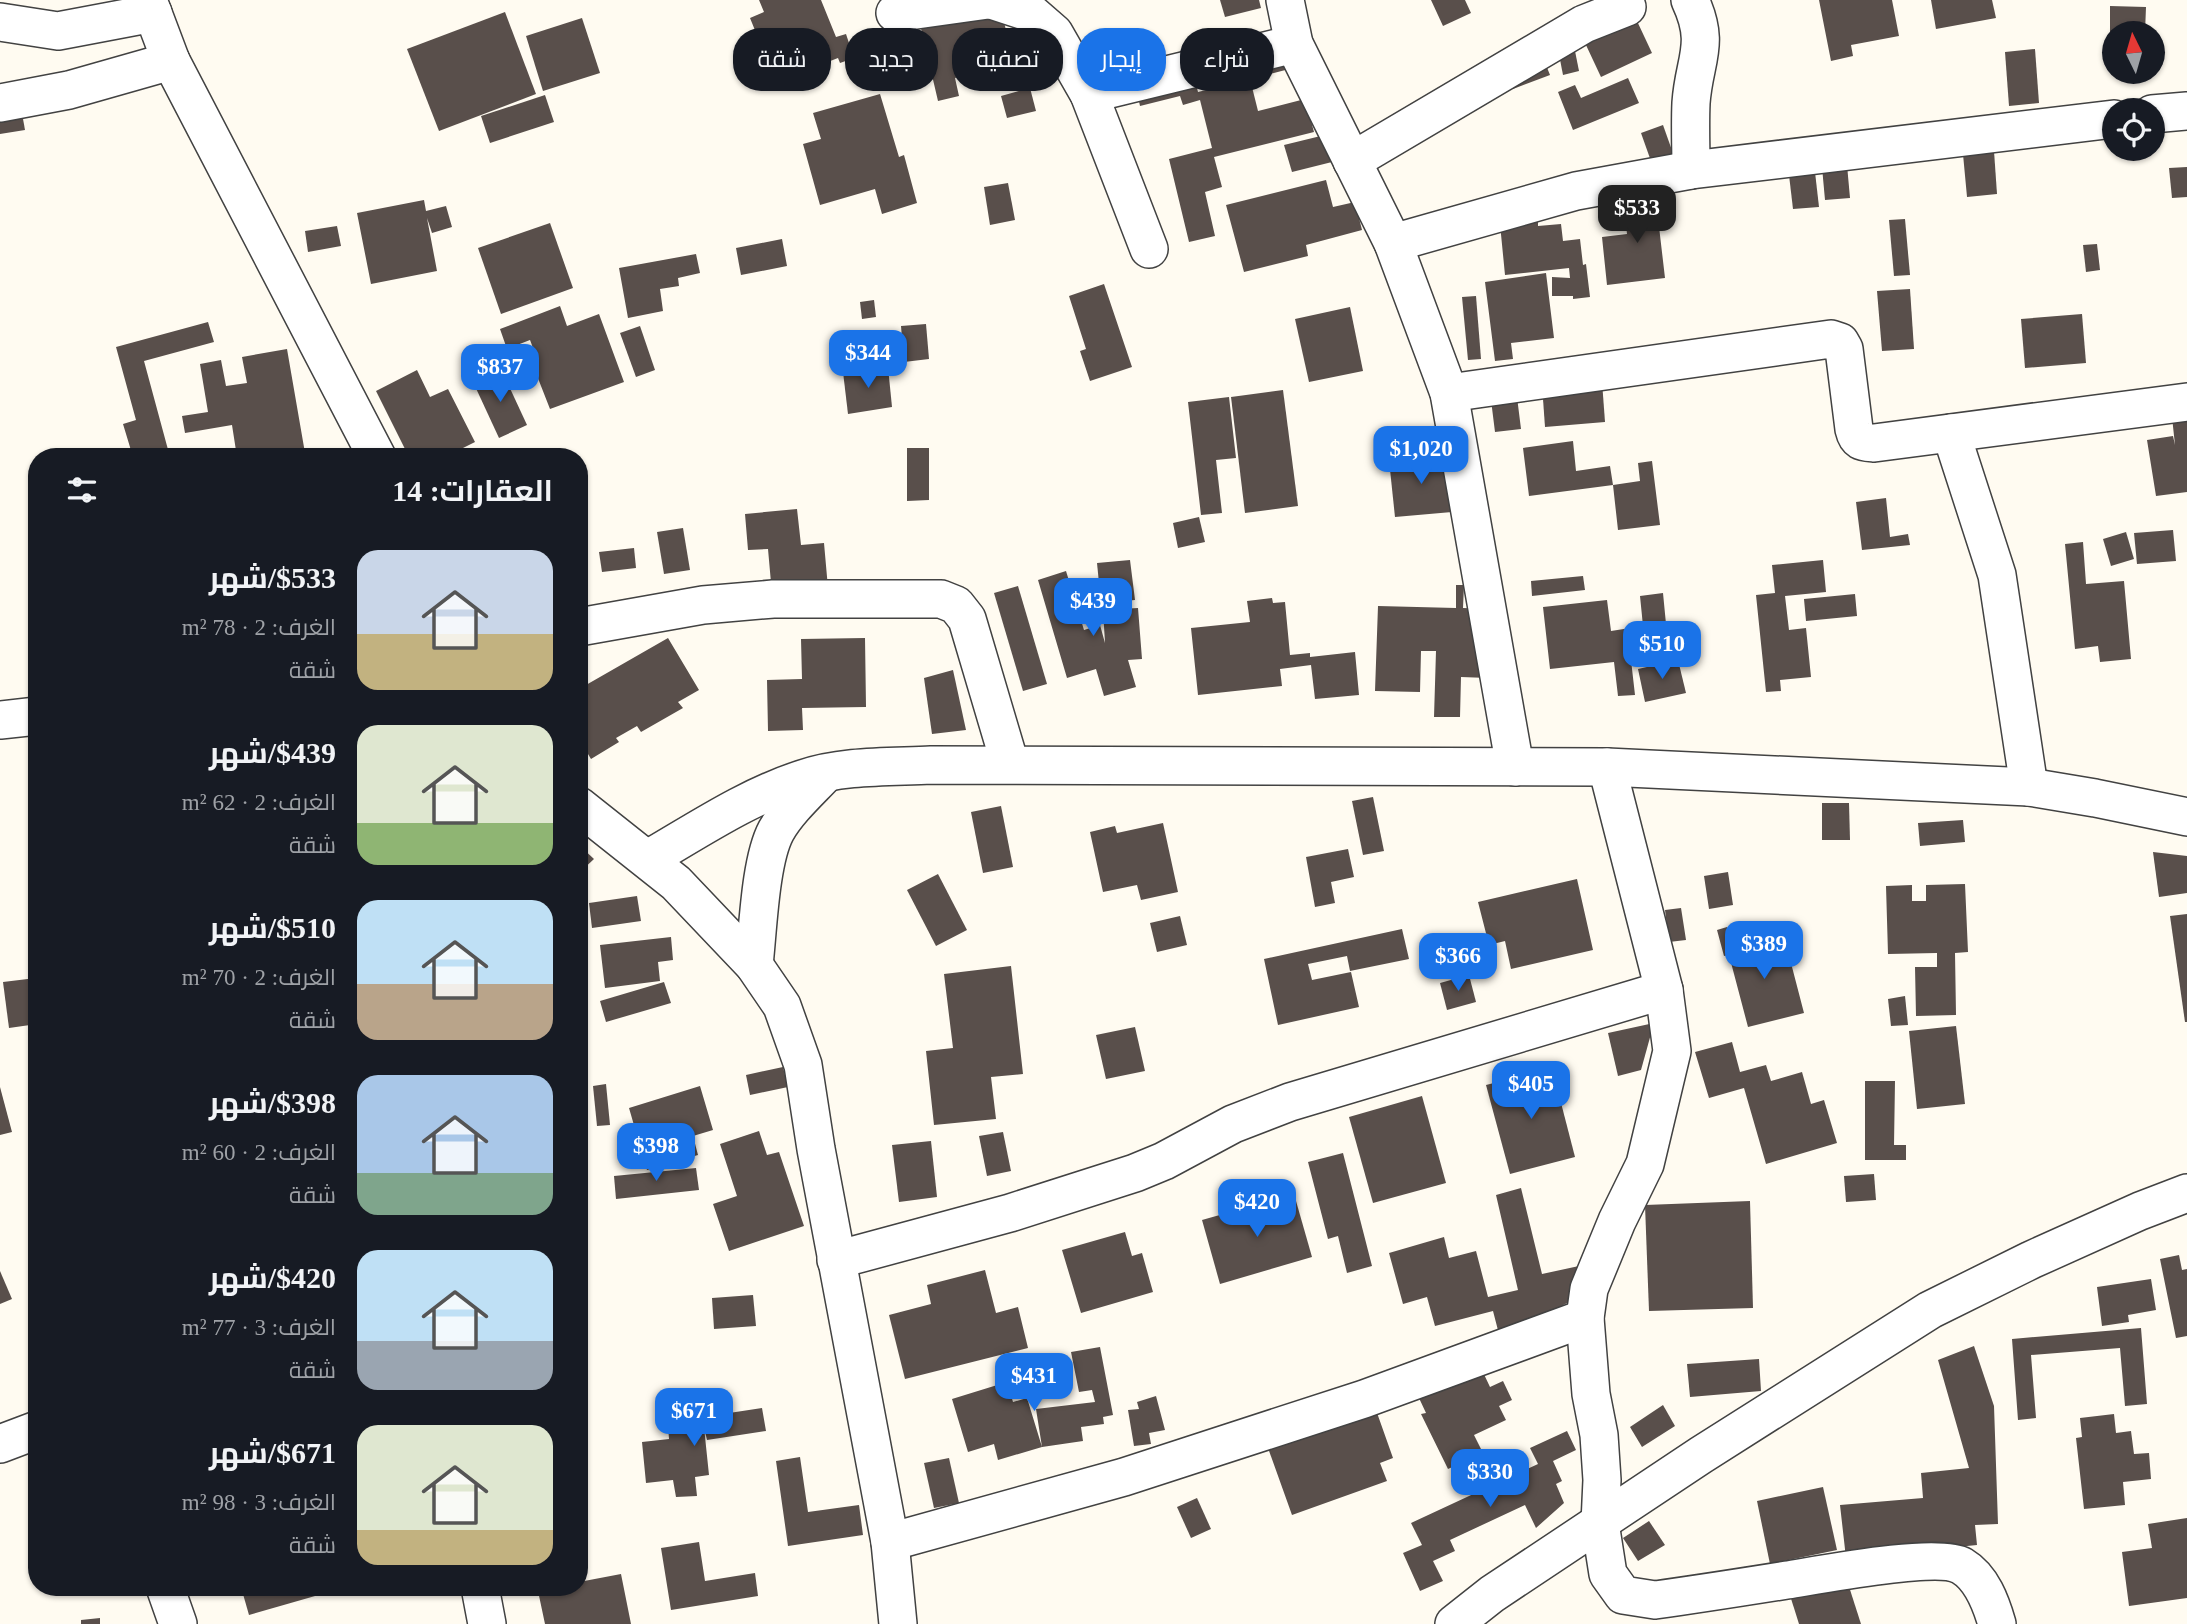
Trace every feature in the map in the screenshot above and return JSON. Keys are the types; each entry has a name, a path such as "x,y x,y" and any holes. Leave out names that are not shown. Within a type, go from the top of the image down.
{"street":[{"path":"895,13 990,0 1031,13 1054,33 1089,93 1149,249"},
{"path":"1284,0 1294,44 1393,243 1449,393 1515,767"},
{"path":"1689,0 1698,17 1701,41 1691,103 1691,170"},
{"path":"0,22 58,31 150,7 171,61 372,448"},
{"path":"1352,161 1584,24 1627,7"},
{"path":"1089,93 1294,44"},
{"path":"0,103 69,90 171,61"},
{"path":"2165,113 2187,110"},
{"path":"1393,243 1576,191 1691,170 2102,120"},
{"path":"1449,393 1831,339 1840,342 1844,349 1854,429 1860,442 1874,443 2187,402"},
{"path":"1951,433 1997,575 2029,787"},
{"path":"588,625 703,605 761,600 941,599 956,606 967,619 1010,764"},
{"path":"0,720 28,717"},
{"path":"648,859 735,808 803,778 859,768 1010,764 1607,767 2029,787 2187,817"},
{"path":"1607,767 1664,990 1672,1051 1645,1164 1617,1221 1589,1289 1585,1318 1602,1480 1600,1523 1608,1574 1623,1595 1654,1600 1896,1563 1960,1564 1978,1580 1997,1624"},
{"path":"754,965 764,880 776,830 826,773"},
{"path":"588,813 648,859 711,917 754,965 782,1006 803,1065 836,1260 890,1542 898,1624"},
{"path":"836,1260 1010,1213 1135,1173 1164,1161 1233,1124 1290,1102 1664,990"},
{"path":"1454,1624 1492,1594 1800,1391 1930,1310 2031,1260 2140,1211 2187,1194"},
{"path":"890,1542 1124,1478 1364,1399 1585,1318"},
{"path":"0,1444 28,1433"},
{"path":"169,1596 178,1624"},
{"path":"482,1596 487,1624"}],"building":[{"path":"759,0 821,0 836,37 845,34 845,61 840,63 838,58 831,61 831,28 754,28 750,18 764,12"},
{"path":"1220,0 1259,0 1261,8 1225,17"},
{"path":"1431,0 1465,0 1471,13 1443,26"},
{"path":"1819,0 1892,0 1899,36 1851,45 1853,56 1831,61"},
{"path":"1931,0 1992,0 1996,18 1936,29"},
{"path":"1629,4 1652,53 1601,77 1578,28"},
{"path":"1000,5 1005,28 952,28 952,91 958,91 959,96 938,101 936,91 938,91 938,28 921,28 920,24"},
{"path":"2110,6 2146,7 2145,21 2110,21"},
{"path":"505,12 536,94 439,131 407,49"},
{"path":"582,18 600,73 543,91 526,36"},
{"path":"1572,36 1579,71 1563,75 1556,39"},
{"path":"2035,49 2039,103 2009,106 2005,52"},
{"path":"1542,55 1550,75 1513,89 1506,70"},
{"path":"1274,59 1297,67 1274,73"},
{"path":"1180,62 1180,91 1253,91 1258,111 1305,99 1314,132 1214,157 1222,187 1205,192 1215,236 1189,242 1169,159 1212,148 1200,100 1183,105 1180,96 1140,106 1137,91 1166,91 1166,66"},
{"path":"1628,78 1639,103 1573,130 1558,92 1575,85 1581,98"},
{"path":"1031,91 1036,111 1007,118 1001,96"},
{"path":"880,94 899,157 904,155 917,203 882,214 875,189 820,205 803,144 821,139 813,113"},
{"path":"545,95 554,122 490,143 481,116"},
{"path":"20,102 25,130 0,134 0,104"},
{"path":"1663,125 1674,156 1652,164 1641,133"},
{"path":"1337,132 1344,159 1292,172 1284,145"},
{"path":"1994,151 1997,194 1967,197 1963,154"},
{"path":"1847,165 1850,198 1825,200 1822,167"},
{"path":"2187,167 2187,197 2172,198 2169,168"},
{"path":"1815,172 1819,207 1793,209 1789,175"},
{"path":"1326,180 1333,207 1355,202 1362,230 1306,245 1308,256 1244,272 1226,205"},
{"path":"1008,183 1015,220 990,225 984,187"},
{"path":"1666,199 1668,217 1658,218 1665,278 1607,285 1602,237 1627,234 1624,203"},
{"path":"424,200 426,211 446,206 452,227 432,233 427,218 437,271 371,284 357,213"},
{"path":"1905,219 1910,275 1894,276 1889,220"},
{"path":"1538,220 1538,226 1561,224 1563,241 1580,239 1590,297 1573,299 1573,296 1552,296 1552,277 1570,278 1569,268 1505,275 1500,224"},
{"path":"550,223 573,288 501,314 478,248"},
{"path":"337,226 341,246 308,252 305,231"},
{"path":"782,239 787,266 741,275 736,248"},
{"path":"2097,244 2100,270 2086,272 2083,245"},
{"path":"696,254 700,273 678,278 679,286 660,289 663,311 628,318 619,268"},
{"path":"1546,273 1554,338 1511,343 1513,359 1495,361 1485,282"},
{"path":"1104,284 1132,367 1090,381 1080,351 1086,349 1069,296"},
{"path":"1910,289 1914,349 1882,351 1877,291"},
{"path":"1476,296 1481,359 1468,360 1462,297"},
{"path":"874,300 876,317 862,319 860,302"},
{"path":"560,306 567,326 599,314 624,382 550,409 532,363 538,361 530,340 507,349 500,329"},
{"path":"1350,307 1363,371 1309,382 1295,319"},
{"path":"2082,314 2086,363 2025,368 2021,319"},
{"path":"208,322 214,342 144,361 168,448 130,448 123,424 136,420 116,347"},
{"path":"926,324 929,359 904,362 901,326"},
{"path":"640,326 655,370 636,377 620,333"},
{"path":"287,349 304,448 236,448 232,425 185,433 182,416 208,412 200,364 221,360 226,386 247,383 242,357"},
{"path":"888,367 892,407 848,414 843,372"},
{"path":"1601,368 1605,422 1545,427 1541,371"},
{"path":"417,370 430,397 448,389 475,442 463,448 404,448 376,391"},
{"path":"502,371 527,425 499,438 474,384"},
{"path":"1516,389 1521,429 1495,432 1490,392"},
{"path":"1283,390 1298,506 1245,513 1231,397"},
{"path":"1229,397 1236,458 1216,460 1222,513 1201,515 1188,402"},
{"path":"2187,416 2187,492 2156,496 2147,440 2173,436 2175,445 2172,417"},
{"path":"1573,441 1576,471 1610,466 1613,485 1529,496 1523,448"},
{"path":"907,448 929,448 929,500 907,501"},
{"path":"1447,454 1452,512 1395,517 1389,460"},
{"path":"1652,461 1660,525 1618,530 1613,485 1640,481 1638,463"},
{"path":"1886,498 1890,537 1908,534 1910,545 1862,550 1856,502"},
{"path":"797,509 801,545 824,543 828,588 772,594 768,549 748,550 745,514"},
{"path":"1199,517 1205,542 1178,548 1173,523"},
{"path":"683,528 690,570 664,574 657,532"},
{"path":"2173,530 2176,561 2137,564 2134,533"},
{"path":"2126,532 2134,559 2111,566 2103,539"},
{"path":"2083,542 2086,584 2124,581 2131,659 2100,662 2098,646 2075,649 2065,544"},
{"path":"634,548 636,568 602,572 599,552"},
{"path":"1130,560 1135,600 1101,603 1097,563"},
{"path":"1823,560 1826,592 1785,596 1789,630 1806,628 1811,677 1780,680 1781,691 1766,692 1756,595 1775,593 1772,565"},
{"path":"1066,571 1084,630 1100,625 1105,643 1103,610 1138,608 1142,659 1128,660 1136,687 1104,696 1096,669 1067,678 1038,580"},
{"path":"1583,576 1585,590 1532,596 1531,581"},
{"path":"1456,585 1464,585 1463,608 1491,609 1488,678 1461,677 1460,717 1434,717 1436,651 1421,651 1420,692 1375,691 1378,606 1456,608"},
{"path":"1018,586 1047,684 1023,691 994,593"},
{"path":"1663,593 1666,624 1686,622 1690,654 1631,660 1635,695 1618,696 1614,662 1550,669 1543,607 1607,600 1611,631 1643,626 1640,596"},
{"path":"1855,594 1857,616 1806,621 1804,599"},
{"path":"1272,598 1273,603 1285,602 1290,655 1310,653 1310,657 1355,652 1359,695 1315,699 1311,665 1280,669 1282,686 1198,695 1191,628 1250,622 1247,601"},
{"path":"668,638 699,690 678,702 683,708 641,732 637,726 616,738 619,742 591,759 588,754 588,684"},
{"path":"865,638 866,707 802,708 803,730 768,731 767,680 802,679 801,639"},
{"path":"1678,660 1686,693 1645,702 1638,669"},
{"path":"953,670 966,730 932,734 924,678"},
{"path":"1373,797 1384,851 1363,855 1352,801"},
{"path":"1822,803 1849,803 1850,840 1822,840"},
{"path":"1001,806 1013,867 983,873 971,812"},
{"path":"1963,820 1965,842 1920,846 1918,823"},
{"path":"1163,823 1178,892 1141,900 1137,885 1103,892 1090,832 1115,826 1117,833"},
{"path":"1348,849 1354,877 1331,882 1335,903 1315,907 1306,857"},
{"path":"2153,852 2187,856 2187,893 2159,897"},
{"path":"588,853 594,859 588,865"},
{"path":"1728,872 1733,905 1709,909 1704,876"},
{"path":"938,874 967,930 936,946 907,890"},
{"path":"1577,879 1593,950 1511,969 1505,941 1489,945 1478,902"},
{"path":"1965,884 1968,952 1955,953 1956,1015 1916,1016 1915,967 1937,967 1937,953 1888,954 1886,886 1912,885 1912,901 1926,901 1926,885"},
{"path":"637,896 641,921 592,928 589,903"},
{"path":"1681,908 1686,940 1669,942 1665,910"},
{"path":"2187,914 2187,1022 2185,1022 2170,916"},
{"path":"1180,916 1187,945 1157,952 1150,923"},
{"path":"1727,927 1733,954 1785,940 1804,1013 1748,1027 1729,955 1724,956 1717,930"},
{"path":"1402,929 1409,959 1350,971 1347,956 1308,964 1312,980 1351,972 1359,1007 1278,1025 1264,959"},
{"path":"671,937 673,960 658,962 660,981 605,988 600,945"},
{"path":"1011,966 1023,1074 991,1077 996,1119 934,1125 926,1051 953,1048 944,974"},
{"path":"1469,975 1476,1002 1447,1010 1440,983"},
{"path":"28,979 28,1025 9,1028 3,982"},
{"path":"664,982 671,1003 606,1022 600,1001"},
{"path":"1905,996 1908,1025 1891,1026 1888,999"},
{"path":"1654,1023 1641,1070 1618,1076 1608,1033"},
{"path":"1956,1026 1965,1104 1917,1109 1909,1031"},
{"path":"1135,1027 1145,1071 1106,1079 1096,1035"},
{"path":"1732,1042 1740,1072 1766,1065 1771,1081 1802,1072 1811,1104 1824,1100 1837,1143 1766,1164 1744,1088 1709,1098 1695,1052"},
{"path":"783,1067 788,1087 750,1095 746,1075"},
{"path":"1552,1068 1575,1157 1510,1174 1486,1085"},
{"path":"1865,1081 1895,1081 1894,1145 1906,1145 1906,1160 1865,1160"},
{"path":"606,1084 610,1125 597,1126 593,1086"},
{"path":"700,1086 713,1130 693,1136 698,1155 647,1170 629,1108"},
{"path":"0,1087 12,1132 0,1135"},
{"path":"1422,1096 1446,1183 1373,1203 1349,1117"},
{"path":"759,1131 767,1155 779,1152 804,1226 729,1251 713,1204 737,1196 720,1144"},
{"path":"1003,1132 1011,1171 987,1176 979,1136"},
{"path":"931,1141 937,1197 899,1202 892,1145"},
{"path":"1343,1153 1372,1266 1347,1273 1338,1236 1328,1239 1308,1162"},
{"path":"696,1168 699,1190 616,1199 614,1176"},
{"path":"1874,1174 1876,1200 1846,1202 1844,1176"},
{"path":"1521,1188 1542,1274 1579,1266 1571,1301 1500,1338 1493,1311 1435,1326 1427,1297 1403,1304 1389,1253 1444,1237 1449,1258 1476,1251 1488,1297 1518,1290 1496,1195"},
{"path":"1294,1194 1312,1257 1220,1284 1202,1220"},
{"path":"1750,1201 1753,1308 1649,1311 1645,1205"},
{"path":"1125,1232 1132,1256 1142,1253 1153,1292 1081,1313 1062,1250"},
{"path":"2179,1255 2182,1270 2187,1269 2187,1336 2176,1338 2160,1259"},
{"path":"985,1270 996,1313 1018,1307 1028,1348 905,1379 889,1315 931,1304 927,1285"},
{"path":"0,1271 12,1299 0,1304"},
{"path":"2151,1279 2156,1310 2128,1315 2129,1322 2102,1326 2097,1287"},
{"path":"753,1295 756,1326 714,1329 712,1298"},
{"path":"2141,1328 2147,1404 2125,1406 2120,1348 2031,1355 2036,1418 2018,1420 2012,1339"},
{"path":"1974,1346 1994,1406 1998,1524 1975,1525 1977,1545 1846,1558 1840,1505 1923,1498 1921,1473 1969,1468 1938,1360"},
{"path":"1100,1347 1113,1415 1103,1417 1104,1424 1081,1427 1083,1441 1042,1447 1036,1409 1095,1402 1092,1390 1079,1392 1071,1352"},
{"path":"1759,1359 1761,1391 1690,1397 1687,1364"},
{"path":"1481,1368 1490,1387 1503,1381 1512,1400 1499,1406 1506,1420 1474,1435 1483,1453 1448,1469 1421,1414 1426,1413 1419,1398"},
{"path":"1007,1382 1013,1402 1027,1398 1042,1447 998,1460 994,1444 968,1452 952,1399"},
{"path":"1156,1396 1165,1430 1149,1433 1151,1444 1134,1446 1128,1410 1139,1409 1137,1402"},
{"path":"1663,1405 1675,1426 1642,1447 1630,1427"},
{"path":"762,1408 766,1431 707,1440 704,1427 709,1475 695,1477 697,1496 676,1497 673,1480 646,1483 642,1442 669,1439 668,1426 704,1422 703,1417"},
{"path":"1376,1410 1393,1458 1380,1463 1387,1481 1292,1515 1268,1448"},
{"path":"2114,1414 2116,1433 2131,1431 2134,1454 2149,1453 2151,1479 2123,1482 2125,1505 2084,1509 2076,1438 2082,1437 2080,1418"},
{"path":"1567,1431 1576,1450 1553,1461 1562,1481 1556,1484 1564,1503 1536,1528 1525,1505 1450,1540 1455,1551 1433,1561 1443,1581 1420,1591 1403,1553 1422,1545 1411,1523 1538,1464 1530,1448"},
{"path":"800,1457 808,1512 859,1505 863,1535 788,1546 776,1461"},
{"path":"949,1458 959,1503 934,1508 924,1463"},
{"path":"1823,1487 1837,1550 1770,1564 1757,1501"},
{"path":"1197,1498 1211,1529 1191,1538 1177,1507"},
{"path":"2187,1518 2187,1598 2129,1606 2122,1552 2152,1548 2148,1524"},
{"path":"1649,1521 1665,1545 1638,1561 1623,1538"},
{"path":"699,1542 705,1581 755,1573 758,1596 671,1610 661,1548"},
{"path":"1844,1571 1861,1624 1799,1624 1788,1589"},
{"path":"621,1574 631,1624 545,1624 539,1596 588,1596 588,1580"},
{"path":"244,1596 315,1596 249,1615"},
{"path":"100,1618 100,1624 81,1624 81,1620"}]}
